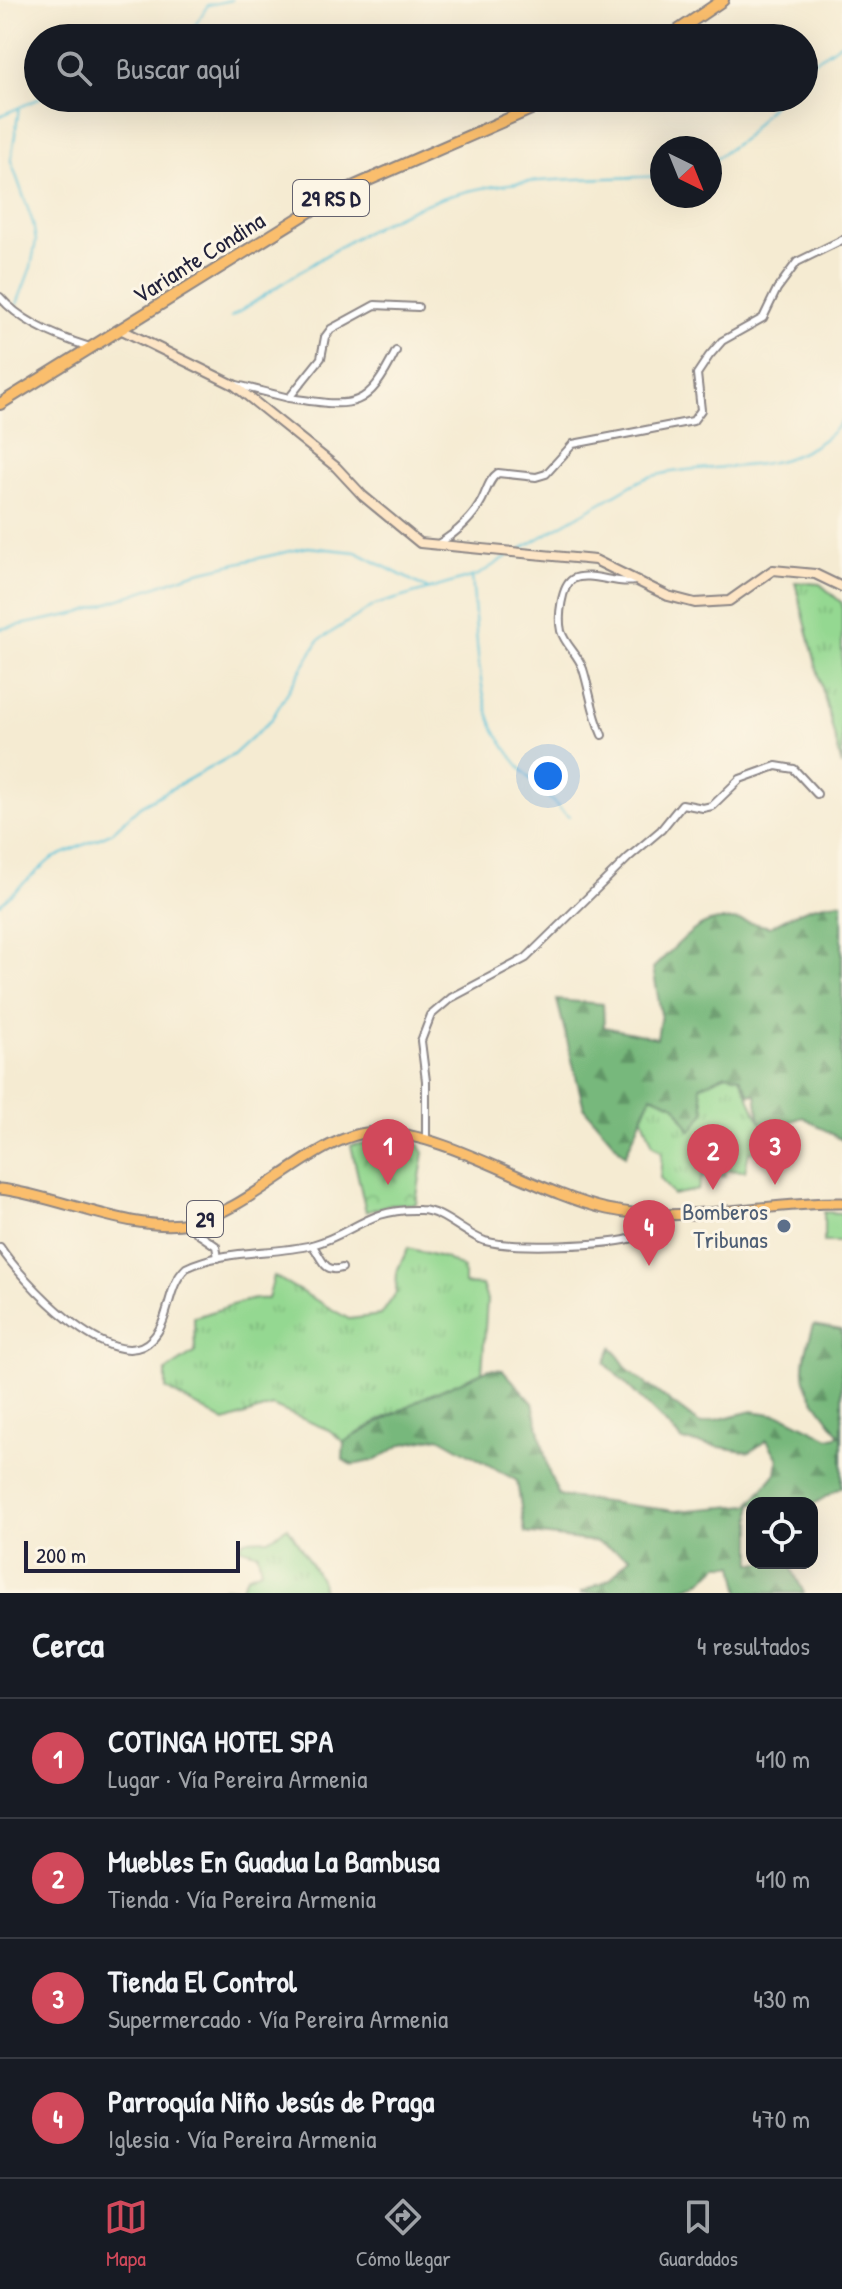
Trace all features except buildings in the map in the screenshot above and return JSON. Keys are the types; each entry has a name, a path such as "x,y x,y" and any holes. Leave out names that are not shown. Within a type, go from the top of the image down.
{"highway":[{"path":"688,24 723,0"},
{"name":"Variante Condina","path":"0,404 341,192 524,112"}],"main road":[{"name":"29","path":"0,1189 145,1222 191,1222 238,1205 354,1136 382,1131 426,1140 580,1201 619,1211 662,1214 842,1203"}],"street":[{"path":"434,546 456,533 476,511 492,477 498,473 536,477 546,474 573,444 693,421 701,410 697,374 709,356 722,341 763,318 777,289 797,262 842,240"},
{"path":"0,297 20,315 57,335 91,347"},
{"path":"289,398 321,358 325,337 331,329 375,305 418,307"},
{"path":"122,330 234,385 336,467 406,534 420,543 595,560 668,596 712,603 729,601 773,570 815,574 842,587"},
{"path":"234,385 325,403 361,400 377,388 396,351"},
{"path":"602,735 595,720 582,666 560,630 563,591 567,583 581,576 623,583 638,580"},
{"path":"426,1140 426,1081 421,1041 424,1027 438,1007 526,958 661,830 682,804 703,808 712,806 740,779 776,766 794,769 817,794"},
{"path":"0,1247 22,1279 91,1337 126,1350 141,1348 153,1339 181,1273 193,1265 218,1258 312,1245 384,1212 423,1210 488,1242 532,1246 583,1242 608,1245 653,1228 662,1214"},
{"path":"191,1222 197,1233 219,1249 218,1258"},
{"path":"312,1245 325,1266 334,1270 342,1268"}],"green space":[{"path":"795,582 820,584 842,603 842,766"},
{"path":"842,902 842,1140 803,1117 777,1126 760,1122 756,1094 750,1095 740,1077 726,1074 700,1086 705,1112 691,1131 675,1105 652,1095 625,1156 584,1108 557,1000 603,1004 604,1027 657,1038 661,1014 653,968 693,931 704,924 729,920 770,927 804,910"},
{"path":"726,1074 740,1077 760,1122 777,1126 776,1141 770,1152 749,1152 745,1171 726,1170 721,1165 704,1168 698,1190 673,1195 660,1178 662,1152 653,1145 642,1116 652,1095 675,1105 690,1130 700,1086"},
{"path":"403,1139 419,1145 424,1152 416,1204 391,1204 366,1212 351,1145"},
{"path":"714,1162 726,1170 725,1176 703,1178 704,1168"},
{"path":"824,1212 842,1213 842,1242 824,1242"},
{"path":"408,1248 445,1258 464,1269 464,1284 482,1285 487,1300 482,1373 378,1421 344,1442 329,1430 272,1406 225,1422 166,1389 166,1371 195,1352 194,1317 242,1302 268,1299 274,1276 349,1319 381,1315 396,1293 397,1271"},
{"path":"814,1325 842,1330 842,1487 818,1501 818,1497 756,1497 776,1473 778,1459 767,1440 750,1452 683,1441 605,1363 612,1347 629,1371 700,1424 752,1411 785,1416 829,1438 840,1435 806,1385 804,1361"},
{"path":"489,1369 503,1370 533,1403 549,1473 559,1496 675,1511 746,1505 746,1569 792,1569 804,1593 740,1593 734,1565 719,1565 703,1580 684,1588 580,1593 610,1579 630,1557 596,1542 525,1533 517,1481 439,1437 403,1444 376,1460 353,1465 343,1460 344,1442 423,1398"},
{"path":"288,1527 322,1582 324,1593 220,1593 224,1587 241,1589 247,1576 261,1570 258,1553 239,1547 244,1540 268,1539"}],"waterway":[{"path":"196,24 208,5 232,0"},
{"path":"818,58 842,42"},
{"path":"0,116 24,105"},
{"path":"17,304 31,267 36,241 33,223 11,161 19,108"},
{"path":"722,154 745,137 766,112"},
{"path":"231,317 364,233 420,206 449,196 528,182 650,176"},
{"path":"521,549 649,477 675,471 775,461 799,454 821,441 842,422"},
{"path":"0,629 80,613 194,573 308,547 356,552 428,589"},
{"path":"0,904 51,859 111,833 140,806 233,755 271,720 319,640 375,605 478,575 508,556"},
{"path":"472,577 481,683 492,723 523,771 569,817"}],"place":[{"name":"COTINGA HOTEL SPA","path":"388,1185"},
{"name":"Tienda El Control","path":"775,1185"},
{"name":"Muebles En Guadua La Bambusa","path":"713,1190"},
{"name":"Bomberos Tribunas","path":"784,1226"},
{"name":"Parroquía Niño Jesús de Praga","path":"649,1266"}]}
